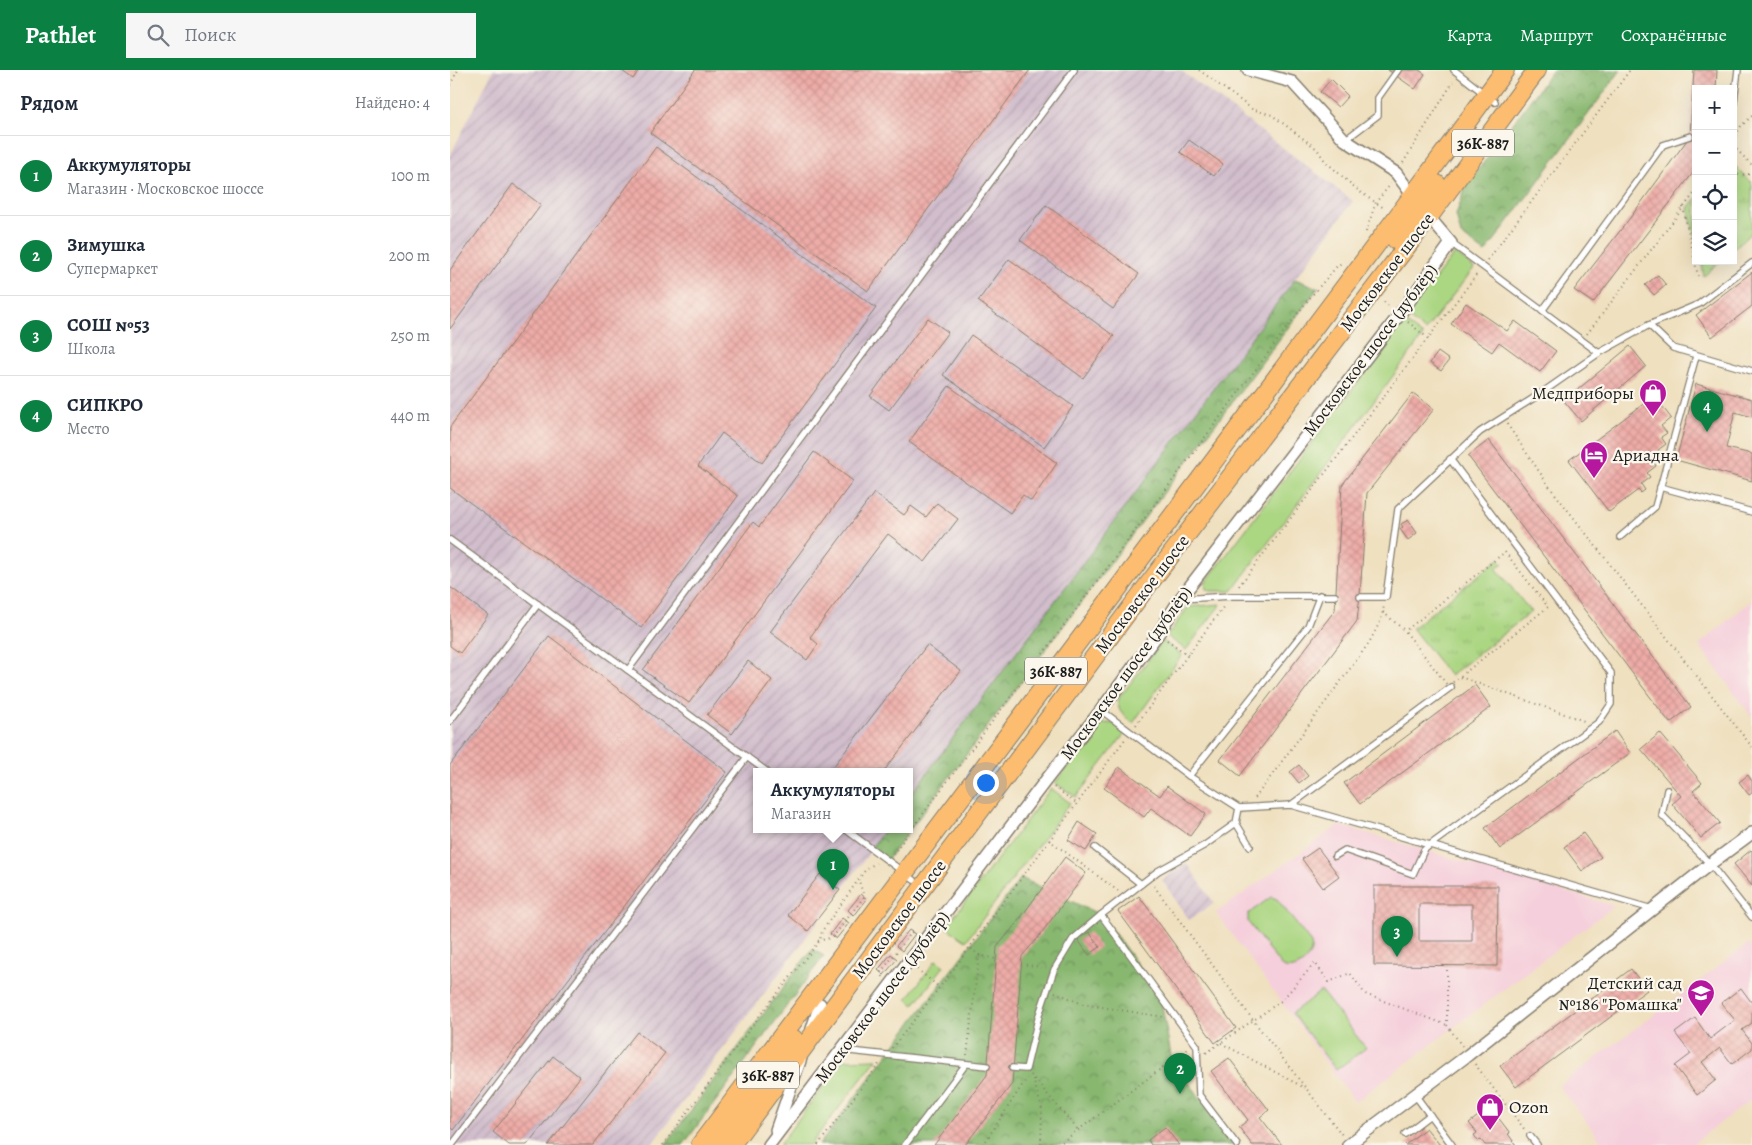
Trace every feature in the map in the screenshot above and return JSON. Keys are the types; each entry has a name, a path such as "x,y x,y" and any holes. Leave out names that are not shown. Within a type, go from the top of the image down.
{"main road":[{"name":"Московское шоссе","path":"731,1145 1148,585 1421,207 1491,98 1505,70"},
{"name":"Московское шоссе","path":"1491,98 1519,70"},
{"name":"Московское шоссе","path":"700,1145 909,876 1421,207 1537,70"},
{"name":"Московское шоссе","path":"715,1145 820,1004 909,876"}],"street":[{"path":"1248,70 1292,82 1345,140 1396,173 1451,243"},
{"name":"Московское шоссе (дублёр)","path":"770,1143 1046,780 1102,710 1158,634 1180,599 1400,314 1451,243"},
{"path":"1348,1145 1468,1055 1652,909 1752,833"},
{"name":"Московское шоссе (дублёр)","path":"770,1143 820,1004"}],"lane":[{"path":"628,670 1074,70"},
{"path":"1345,140 1378,115 1378,98 1398,70"},
{"path":"1736,85 1738,70"},
{"path":"1456,72 1491,98"},
{"path":"1542,311 1662,145 1690,136"},
{"path":"1451,243 1599,353"},
{"path":"1360,597 1386,597 1398,509 1480,432 1540,394 1599,353 1649,325 1699,304 1752,264"},
{"path":"1649,325 1673,348 1752,371"},
{"path":"1620,537 1655,508 1696,356"},
{"path":"1335,856 1345,850 1413,874 1424,850 1596,725 1611,704 1611,673 1450,459"},
{"path":"1660,487 1752,512"},
{"path":"450,540 762,768"},
{"path":"1189,776 1308,626 1320,595"},
{"path":"1180,599 1232,596 1335,596"},
{"path":"450,721 538,604"},
{"path":"1292,805 1451,687"},
{"path":"1102,710 1189,776 1239,808 1292,805 1652,909"},
{"path":"452,1145 747,757"},
{"path":"1667,790 1662,815 1710,864 1752,917"},
{"path":"1239,808 1236,823 1250,846"},
{"path":"1012,1068 1026,1070 1039,1015 1054,970 1073,939 1148,878 1205,845 1236,823"},
{"path":"850,833 909,876"},
{"path":"1095,848 1141,884"},
{"path":"1101,915 1198,1046 1199,1095 1237,1145"},
{"path":"841,1050 987,1066"},
{"path":"906,1145 966,1064"},
{"path":"1414,1094 1452,1145"},
{"path":"1405,1134 1430,1115"},
{"path":"1530,1136 1536,1145"}],"path":[{"path":"450,85 458,70"},
{"path":"1199,70 1252,109 1272,115 1317,149 1325,161 1360,192 1376,202"},
{"path":"818,1145 886,1054 940,987 1188,654 1429,339 1630,70"},
{"path":"1363,239 1376,202 1390,187 1396,173 1456,72"},
{"path":"1737,133 1741,126 1752,116"},
{"path":"1737,150 1752,165"},
{"path":"1737,175 1752,174"},
{"path":"1582,341 1692,196"},
{"path":"1683,207 1698,276"},
{"path":"913,825 1307,301 1338,265 1348,260"},
{"path":"1405,318 1429,339"},
{"path":"1502,418 1549,486 1752,747"},
{"path":"1383,612 1405,631 1448,686 1548,607 1505,552 1405,631"},
{"path":"1248,808 1368,642 1381,620 1386,597"},
{"path":"1158,634 1188,654"},
{"path":"1460,677 1596,725"},
{"path":"1046,780 1076,803"},
{"path":"663,1145 761,1014 818,942 822,931 866,869 875,863 887,860 907,833"},
{"path":"1049,840 1125,896"},
{"path":"1148,878 1348,1145"},
{"path":"818,942 833,937 864,897 859,880"},
{"path":"881,972 912,932"},
{"path":"969,947 979,956 996,959"},
{"path":"966,1064 979,956"},
{"path":"909,962 940,987"},
{"path":"1198,1059 1281,1001 1315,963 1329,982 1350,973 1365,994 1447,1025 1530,1136"},
{"path":"1021,964 1054,970"},
{"path":"1447,965 1447,1025"},
{"path":"1048,990 1082,1004 1178,1019"},
{"path":"1221,1042 1306,1088"},
{"path":"1058,1145 1195,1043"},
{"path":"1026,1070 1078,1130"},
{"path":"1032,1076 1042,1109 1041,1145"}],"shaded area":[{"path":"493,70 1180,70 1353,201 913,793 913,768 753,768 753,833 884,833 651,1145 450,1145 450,156"},
{"path":"1752,600 1752,717 1699,645"},
{"path":"1339,825 1614,906 1355,1102 1216,913"},
{"path":"1187,863 1214,903 1189,920 1162,880"},
{"name":"Детский сад №186 \"Ромашка\"","path":"1748,944 1752,949 1752,1099 1691,1145 1604,1145 1559,1086"}],"green space":[{"path":"1553,70 1621,70 1485,253 1461,235 1456,215 1466,186"},
{"path":"1737,168 1752,183 1752,232 1737,245"},
{"path":"1692,203 1692,224 1688,208"},
{"path":"1455,253 1474,268 1425,331 1406,316"},
{"path":"1702,265 1716,265 1704,276"},
{"path":"1295,279 1318,288 913,825 913,792"},
{"path":"1404,322 1423,336 1232,591 1209,591 1206,589 1205,583"},
{"path":"1499,559 1503,563 1496,568 1531,612 1450,676 1412,628"},
{"path":"1221,604 1186,650 1167,636 1188,607"},
{"path":"1163,641 1182,655 1133,723 1119,710 1119,698"},
{"path":"1107,723 1116,724 1126,732 1076,797 1055,783 1100,725"},
{"path":"1051,788 1070,803 966,941 946,927"},
{"path":"882,833 907,833 887,860 871,848"},
{"path":"1021,878 1101,915 1160,995 1172,1061 1237,1145 819,1145"},
{"path":"1271,897 1277,899 1311,943 1310,954 1297,967 1286,968 1281,966 1248,922 1248,914"},
{"path":"812,949 824,956 683,1145 665,1145"},
{"path":"936,960 944,966 914,1005 907,999"},
{"path":"1321,991 1366,1048 1336,1070 1292,1013"},
{"path":"877,1059 810,1145 779,1145 843,1060"}],"building":[{"path":"621,70 639,70 633,79"},
{"path":"695,70 1030,70 868,291 650,133"},
{"path":"1388,70 1419,70 1425,74 1415,89"},
{"path":"1694,70 1717,70 1716,85 1693,85"},
{"path":"1331,79 1348,96 1338,107 1320,92"},
{"path":"1692,103 1692,174 1593,303 1574,290 1690,136"},
{"path":"1189,140 1223,164 1214,176 1180,152"},
{"path":"656,147 876,308 762,463 722,433 698,466 738,496 641,628 450,488 450,427"},
{"path":"513,184 541,205 450,329 450,270"},
{"path":"1046,205 1139,274 1113,309 1020,240"},
{"path":"1009,259 1114,336 1083,378 978,301"},
{"path":"1752,272 1752,306 1712,337 1696,315"},
{"path":"1658,275 1666,285 1654,295 1645,285"},
{"path":"1466,303 1507,331 1515,321 1556,351 1540,372 1499,342 1492,352 1451,324"},
{"path":"928,318 948,332 889,410 870,396"},
{"path":"971,335 1073,406 1044,447 943,375"},
{"path":"1630,346 1646,366 1581,421 1564,401"},
{"path":"1438,352 1449,360 1441,371 1430,363"},
{"path":"1696,384 1752,399 1752,417 1735,412 1726,448 1752,454 1752,481 1676,460"},
{"path":"949,386 1057,463 1031,501 1023,495 1010,513 909,442"},
{"path":"1413,393 1434,409 1367,493 1357,621 1240,776 1220,760 1335,610 1342,485"},
{"path":"1658,393 1662,398 1658,401 1671,418 1661,426 1667,433 1661,437 1666,444 1658,450 1661,455 1653,461 1656,466 1647,473 1650,477 1641,484 1645,490 1641,493 1638,490 1609,512 1569,460"},
{"path":"1489,440 1691,707 1670,723 1468,456"},
{"path":"814,452 853,481 689,703 643,670 753,522 759,527"},
{"path":"874,493 904,515 911,506 926,517 937,503 958,519 925,562 888,534 810,637 818,644 807,660 770,632"},
{"path":"1408,520 1417,533 1408,540 1400,529 1403,527 1401,524"},
{"path":"450,587 488,615 460,653 450,646"},
{"path":"549,636 727,772 453,1130 450,1127 450,765"},
{"path":"927,645 961,671 886,768 832,768"},
{"path":"748,661 772,680 732,734 707,715"},
{"path":"1475,685 1491,707 1360,804 1344,783"},
{"path":"1615,731 1630,753 1500,849 1485,828"},
{"path":"1660,733 1702,783 1693,791 1720,823 1701,838 1672,804 1681,796 1641,749"},
{"path":"1299,765 1308,776 1299,783 1290,772"},
{"path":"1119,767 1160,796 1167,786 1206,814 1190,836 1151,808 1144,817 1104,788"},
{"path":"1748,775 1752,781 1752,793 1749,795 1739,782"},
{"path":"1079,822 1097,834 1086,851 1068,840"},
{"path":"1583,833 1601,857 1582,871 1564,847"},
{"path":"1318,848 1339,876 1323,888 1302,859"},
{"path":"1752,851 1752,886 1734,864"},
{"path":"1065,857 1086,873 1022,956 1012,1084 965,1145 934,1145 987,1075 997,947"},
{"path":"820,874 840,890 808,931 788,915"},
{"path":"1374,886 1498,886 1497,966 1374,965","holes":["1419,904 1472,904 1472,941 1419,941"]},
{"path":"861,894 867,899 854,916 848,910"},
{"path":"1139,896 1236,1028 1215,1043 1118,911"},
{"path":"842,918 849,923 836,939 830,934"},
{"path":"909,930 915,934 902,951 896,946"},
{"path":"1089,932 1100,947 1089,955 1078,940"},
{"path":"891,954 897,959 884,975 878,970"},
{"path":"1631,969 1647,990 1516,1087 1500,1066"},
{"path":"1741,988 1752,1003 1752,1023 1742,1030 1752,1043 1752,1049 1732,1064 1720,1048 1702,1062 1716,1080 1697,1095 1675,1066 1691,1054 1675,1033 1695,1018 1710,1039 1735,1020 1721,1003"},
{"path":"637,1032 665,1053 593,1145 548,1145"},
{"path":"553,1056 580,1077 527,1145 509,1145 493,1132"},
{"path":"1229,1058 1269,1110 1260,1117 1282,1145 1252,1145 1239,1127 1248,1120 1211,1071"},
{"path":"1490,1107 1510,1133 1508,1134 1516,1145 1485,1145 1481,1140 1478,1141 1474,1135 1477,1133 1469,1123"},
{"path":"1165,1127 1179,1145 1151,1145 1148,1140"},
{"path":"1426,1128 1440,1145 1405,1145"}],"place":[{"name":"Медприборы","path":"1653,417"},
{"name":"СИПКРО","path":"1707,432"},
{"name":"Ариадна","path":"1594,479"},
{"name":"Аккумуляторы","path":"833,890"},
{"name":"СОШ №53","path":"1397,957"},
{"name":"Детский сад №186 \"Ромашка\"","path":"1701,1017"},
{"name":"Зимушка","path":"1180,1094"},
{"name":"Ozon","path":"1490,1131"}]}
